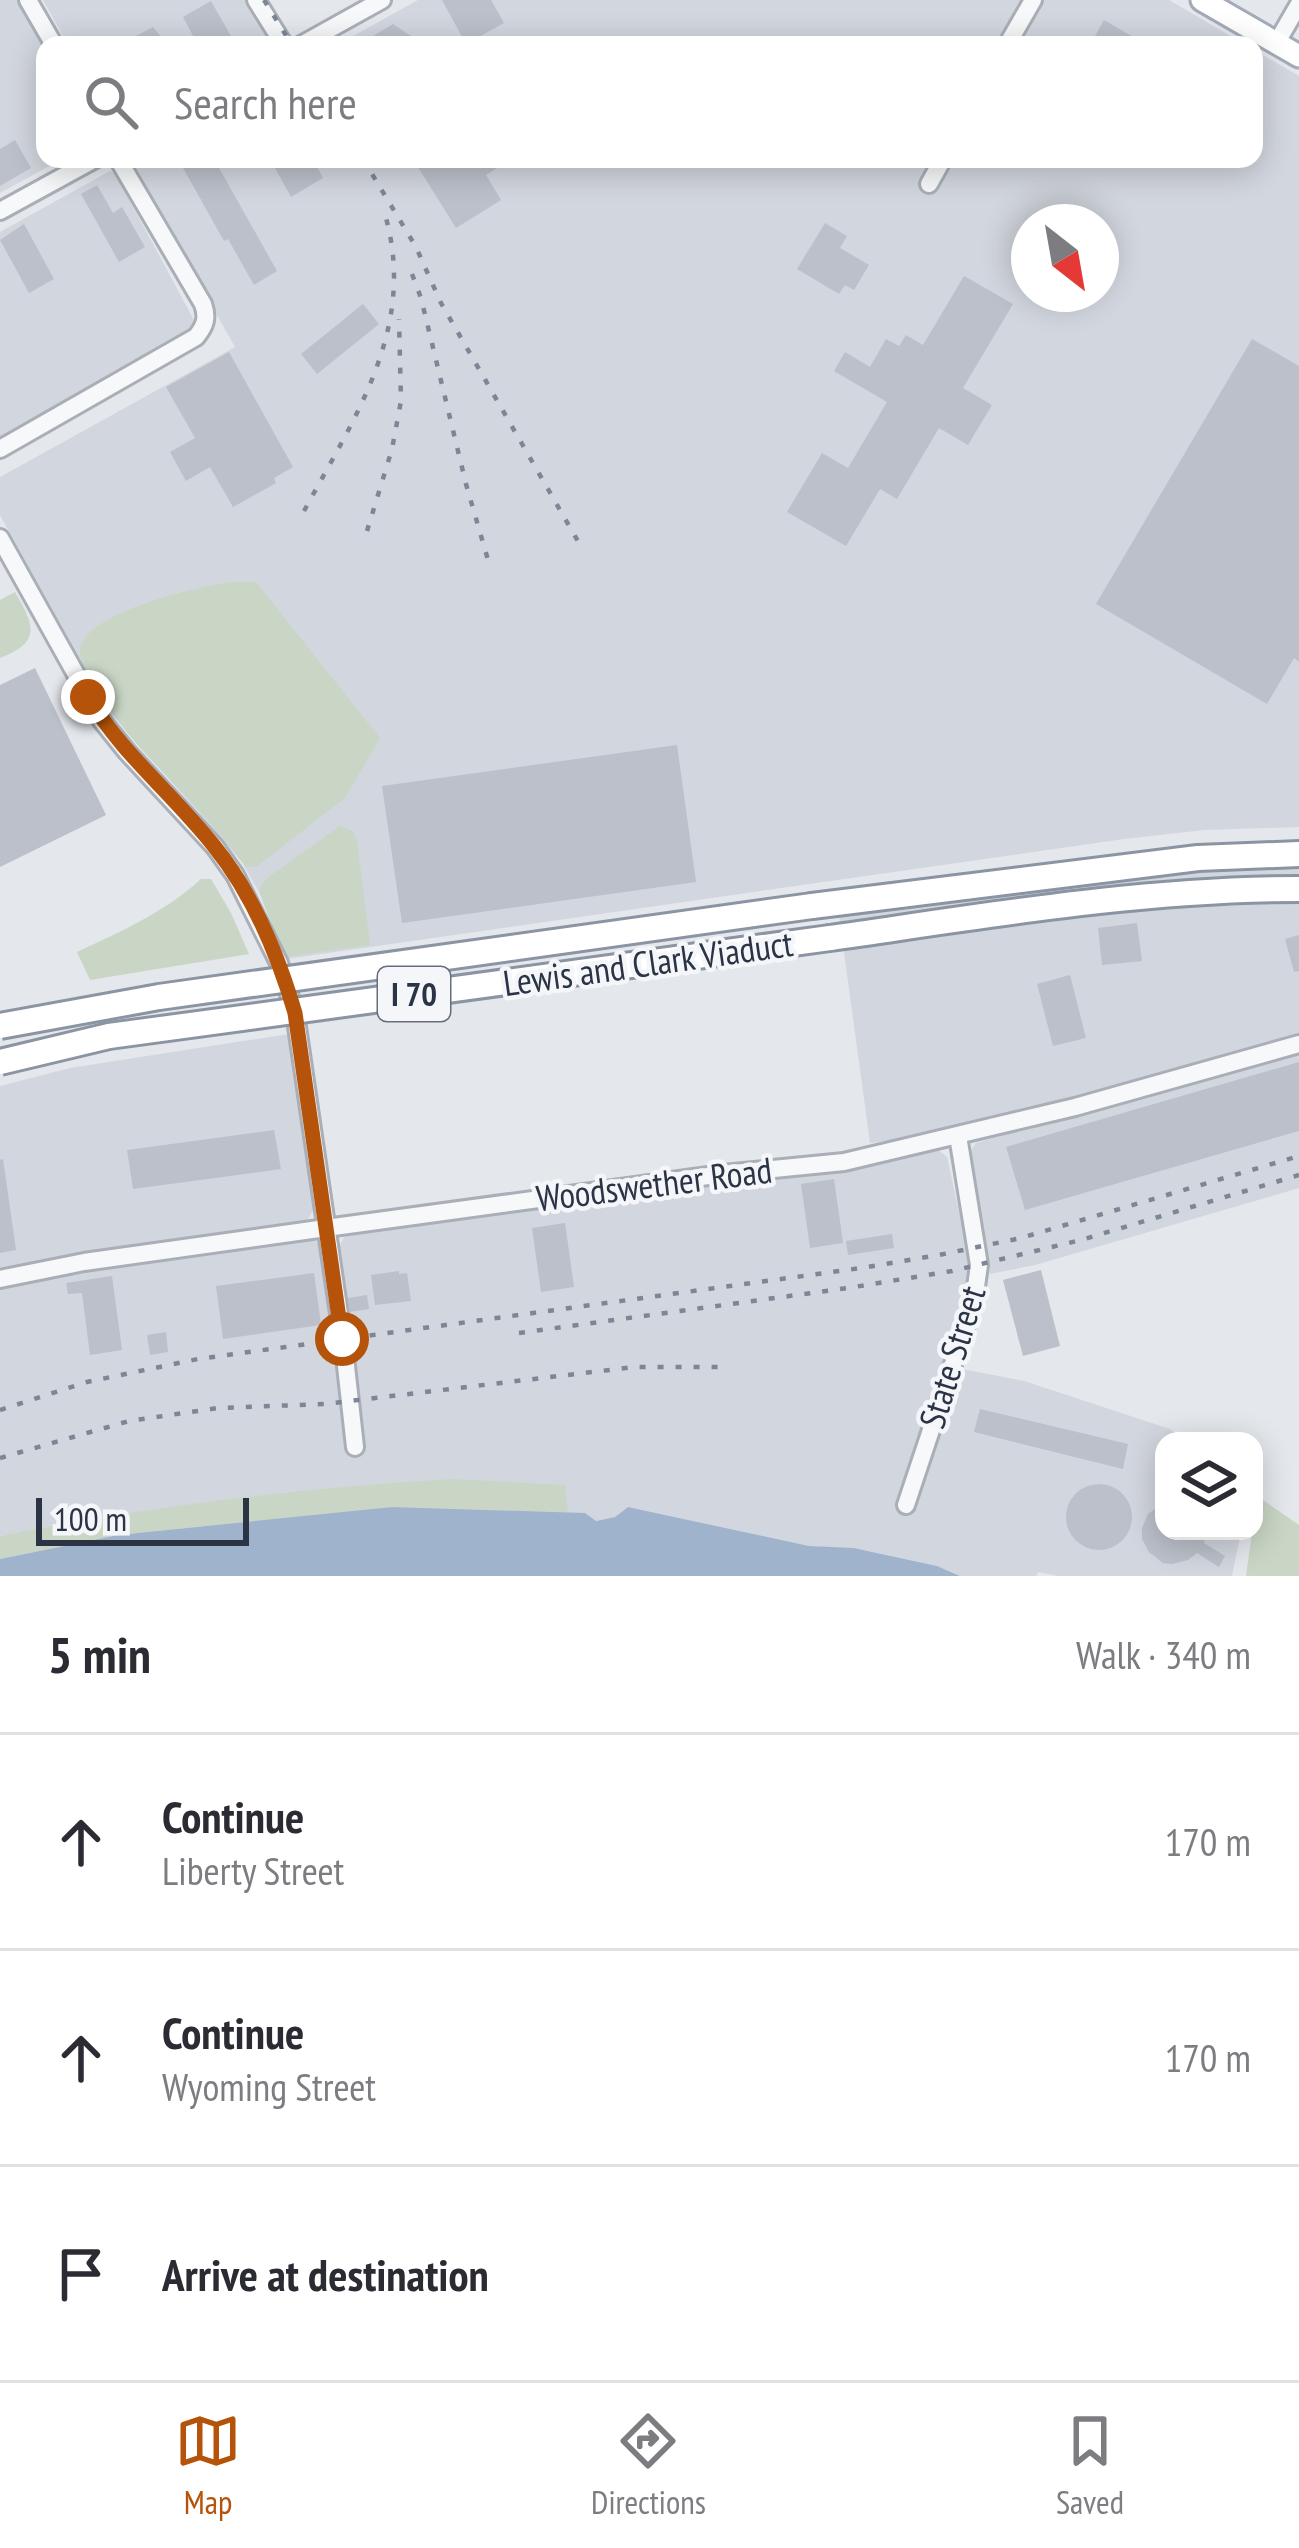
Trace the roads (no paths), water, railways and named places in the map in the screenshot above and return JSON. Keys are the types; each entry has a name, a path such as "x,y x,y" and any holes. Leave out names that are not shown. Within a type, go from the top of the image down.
{"highway":[{"name":"Lewis and Clark Viaduct","path":"0,1026 159,997 812,905 1198,858 1299,854"},
{"name":"Lewis and Clark Viaduct","path":"0,1062 109,1036 1082,903 1215,891 1299,890"}],"main road":[{"path":"1202,0 1299,56"}],"street":[{"path":"28,0 49,36"},
{"path":"256,0 278,36"},
{"path":"317,36 382,0"},
{"path":"1012,36 1033,0"},
{"path":"1277,42 1299,4"},
{"path":"0,212 78,168"},
{"path":"0,448 196,337 205,322 203,304 123,168"},
{"path":"928,184 938,168"},
{"path":"0,538 102,721 215,847 235,875 279,964 295,1013 356,1447"},
{"name":"Woodswether Road","path":"0,1279 68,1264 326,1228 844,1162 1097,1101 1299,1044"},
{"name":"State Street","path":"906,1505 977,1283 979,1265 958,1136"}],"water":[{"path":"392,1507 585,1513 596,1521 615,1517 628,1507 809,1546 854,1548 937,1566 960,1576 0,1576 0,1559 118,1535"}],"railway":[{"path":"264,0 286,36"},
{"path":"368,168 583,550"},
{"path":"304,511 362,403 388,329 394,290 383,208"},
{"path":"412,274 488,560"},
{"path":"367,531 401,401 399,319"},
{"path":"0,1410 87,1382 198,1359 939,1255 1021,1238 1299,1156"},
{"path":"519,1333 952,1271 1081,1240 1299,1175"},
{"path":"0,1458 129,1421 218,1408 325,1404 634,1367 727,1367"}]}
